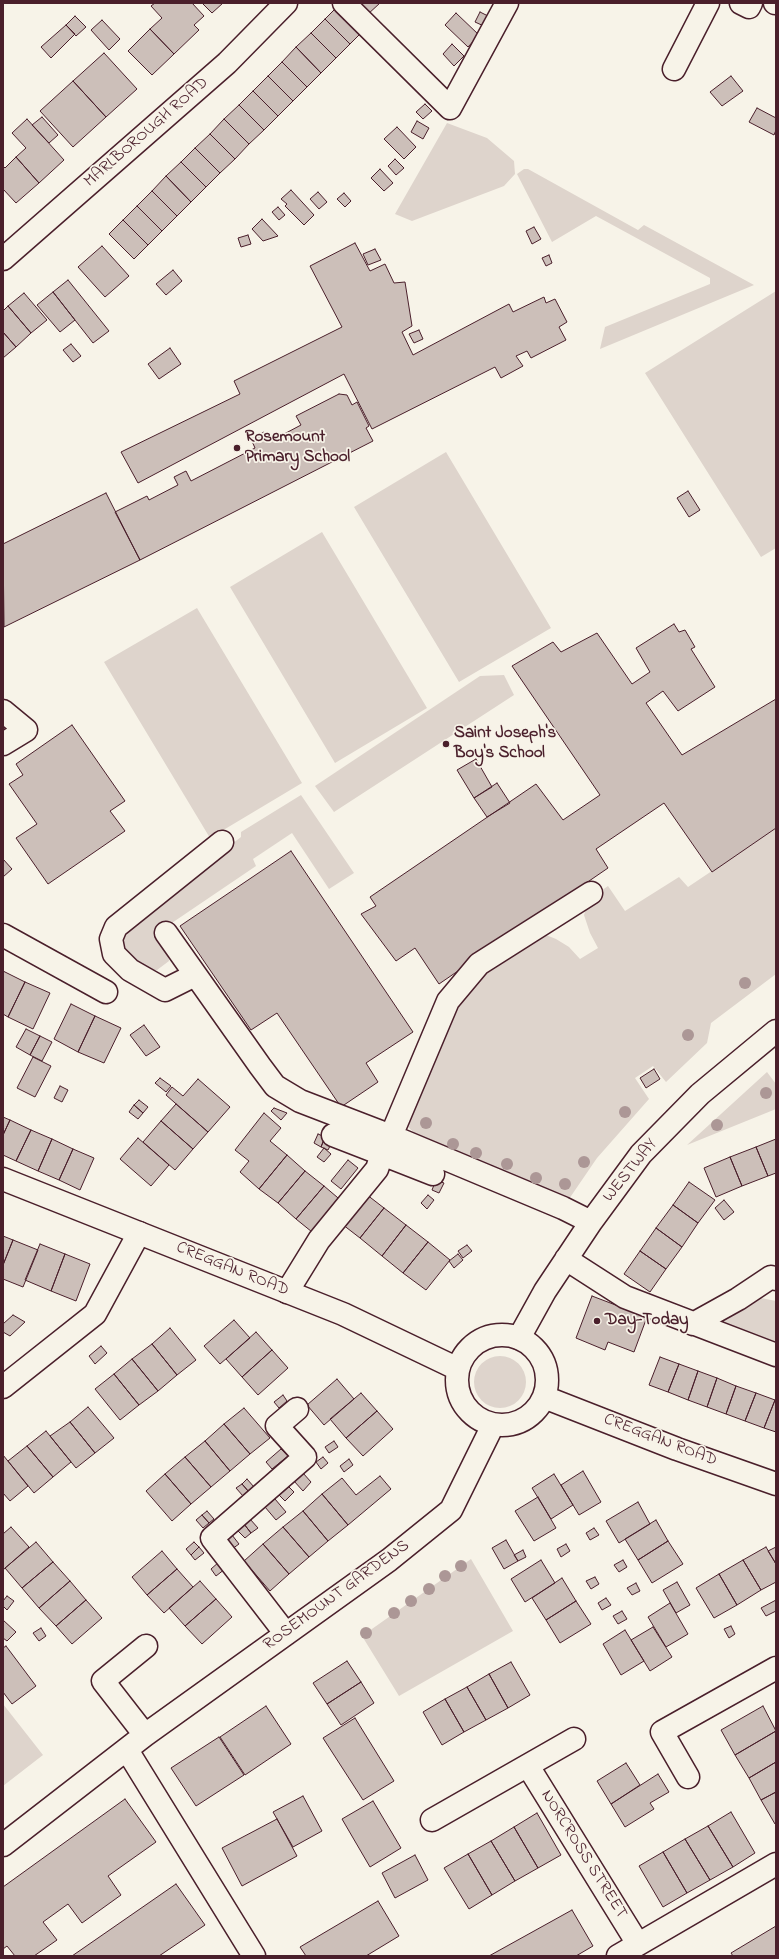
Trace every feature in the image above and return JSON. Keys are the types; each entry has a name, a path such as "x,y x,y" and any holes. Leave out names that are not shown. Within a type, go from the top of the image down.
{"street":[{"name":"MARLBOROUGH ROAD","path":"3,259 227,63 286,3"},
{"path":"344,3 450,108 507,3"},
{"path":"674,69 708,3"},
{"path":"741,3 749,7 751,3"},
{"path":"3,711 26,730 3,744"},
{"path":"195,975 165,990 130,970 114,954 111,939 116,927 222,842"},
{"path":"287,1292 319,1240 378,1169 448,1001 479,964 591,893"},
{"path":"166,933 275,1086 300,1101 387,1145 433,1174"},
{"path":"3,935 106,992"},
{"name":"WESTWAY","path":"519,1338 545,1290 591,1222 642,1154 700,1094 776,1031"},
{"path":"333,1135 387,1145 562,1208 591,1222"},
{"name":"CREGGAN ROAD","path":"3,1179 343,1314 458,1369"},
{"path":"3,1387 95,1314 139,1233"},
{"path":"566,1259 624,1297 776,1355"},
{"path":"693,1324 738,1299 771,1277 776,1279"},
{"path":"504,1335 519,1338 531,1346 540,1356 546,1370 547,1384 544,1397 536,1411 523,1420 508,1426 493,1425 479,1420 467,1410 459,1398 456,1384 458,1369 464,1355 475,1344 489,1337 496,1336 504,1335"},
{"name":"CREGGAN ROAD","path":"544,1397 677,1449 776,1484"},
{"path":"286,1634 212,1538 305,1458 277,1426 297,1409"},
{"name":"ROSEMOUNT GARDENS","path":"3,1845 128,1750 145,1735 389,1560 451,1510 493,1425"},
{"path":"145,1735 103,1681 146,1646"},
{"path":"688,1777 662,1732 776,1668"},
{"path":"432,1820 574,1739"},
{"path":"128,1750 254,1956"},
{"name":"NORCROSS STREET","path":"528,1766 638,1944"},
{"path":"618,1956 776,1864"}],"shaded area":[{"path":"447,123 487,138 514,161 515,174 504,186 412,221 395,214"},
{"path":"524,169 528,169 638,230 644,225 754,285 600,349 605,327 710,284 710,278 596,216 552,242 517,174"},
{"path":"776,291 776,548 761,557 645,373"},
{"path":"446,452 551,628 459,682 354,507"},
{"path":"322,532 427,708 335,763 230,587"},
{"path":"197,608 302,783 210,838 104,662"},
{"path":"504,675 514,695 334,812 315,786 480,676"},
{"path":"301,795 354,873 329,889 292,833 253,859 256,866 160,931 166,941 169,961 157,970 147,970 122,946 123,928 241,837 241,832"},
{"path":"776,828 776,974 711,1023 707,1043 666,1082 653,1066 635,1078 649,1099 597,1158 569,1199 427,1145 408,1127 415,1110 413,1099 453,1010 471,982 536,935 546,935 556,939 569,947 580,959 598,948 590,933 584,915 587,905 594,896 608,886 625,911 679,877 688,887"},
{"path":"767,1072 776,1084 776,1109 687,1145"},
{"path":"756,1297 776,1301 776,1342 713,1320"},
{"path":"500,1356 510,1358 518,1364 524,1372 526,1382 524,1392 518,1400 510,1406 500,1408 490,1406 482,1400 476,1392 474,1382 476,1372 482,1364 490,1358"},
{"path":"471,1559 513,1631 399,1696 362,1636"},
{"path":"3,1704 43,1755 3,1786"}],"building":[{"path":"155,3 192,3 204,16 194,25 199,30 174,54 150,29 162,18 151,6"},
{"path":"202,3 223,3 212,13"},
{"path":"355,3 380,3 367,15"},
{"path":"340,4 365,29 350,44 325,19"},
{"path":"480,12 490,17 486,27 475,22"},
{"path":"456,13 479,35 468,47 445,25"},
{"path":"75,16 86,27 76,36 66,25"},
{"path":"325,19 350,44 336,58 311,33"},
{"path":"102,20 120,39 109,50 91,30"},
{"path":"66,25 75,34 51,58 41,47"},
{"path":"150,29 174,54 152,75 128,51"},
{"path":"311,33 336,58 321,73 296,47"},
{"path":"452,44 464,56 454,66 443,54"},
{"path":"296,47 321,73 307,87 282,62"},
{"path":"104,53 137,89 106,117 73,81"},
{"path":"282,62 307,87 293,101 268,76"},
{"path":"268,76 293,101 278,116 253,91"},
{"path":"731,76 743,91 722,106 710,92"},
{"path":"73,81 106,117 73,147 40,111"},
{"path":"253,91 278,116 264,130 239,105"},
{"path":"425,104 432,111 423,119 416,112"},
{"path":"239,105 264,130 249,144 224,119"},
{"path":"757,108 776,118 776,130 774,135 749,122"},
{"path":"42,117 58,135 49,143 32,125"},
{"path":"27,119 64,160 39,183 16,157 26,148 12,133"},
{"path":"224,119 249,144 235,159 210,134"},
{"path":"417,121 429,128 423,139 411,132"},
{"path":"397,127 416,147 404,159 384,139"},
{"path":"210,134 235,159 220,173 195,148"},
{"path":"195,148 220,173 206,187 181,162"},
{"path":"16,157 39,183 16,203 3,189 3,166 5,168"},
{"path":"395,159 404,168 396,175 388,166"},
{"path":"181,162 206,187 191,202 166,176"},
{"path":"380,169 393,183 384,191 371,178"},
{"path":"166,176 191,202 177,216 152,191"},
{"path":"291,190 314,215 304,225 285,206 287,204 281,199"},
{"path":"152,191 177,216 162,231 137,206"},
{"path":"318,192 327,202 319,209 310,199"},
{"path":"344,193 351,201 345,207 337,199"},
{"path":"137,206 162,231 148,245 123,220"},
{"path":"278,207 285,215 279,220 272,212"},
{"path":"262,219 278,236 263,241 252,229"},
{"path":"123,220 148,245 134,259 109,234"},
{"path":"534,227 541,239 532,244 526,231"},
{"path":"248,235 251,244 241,247 238,238"},
{"path":"355,243 370,271 385,264 394,283 405,282 412,326 402,332 413,355 509,304 513,312 544,297 546,303 555,299 567,322 559,327 566,340 531,358 527,351 516,356 523,366 501,378 495,367 372,429 344,374 138,483 121,452 240,394 234,381 342,327 310,266"},
{"path":"102,246 129,276 105,297 78,267"},
{"path":"375,249 381,260 368,265 363,254"},
{"path":"549,255 552,263 546,266 542,258"},
{"path":"173,270 182,281 166,295 156,284"},
{"path":"68,280 109,331 93,343 53,292"},
{"path":"53,292 75,320 60,332 37,305"},
{"path":"24,293 47,320 31,333 8,306"},
{"path":"8,306 31,333 16,347 3,332 3,311"},
{"path":"419,330 423,339 414,343 409,334"},
{"path":"3,332 16,347 3,358"},
{"path":"71,344 81,356 73,362 63,350"},
{"path":"170,348 181,364 159,379 148,364"},
{"path":"339,394 347,395 352,405 357,402 369,426 366,428 373,441 140,560 115,512 147,496 149,500 178,485 174,477 186,471 191,481 255,448 251,439 264,432 269,442 301,425 296,416"},
{"path":"688,491 700,510 689,517 677,498"},
{"path":"106,493 140,560 4,627 3,544"},
{"path":"674,624 679,632 685,630 695,647 691,649 715,687 678,711 663,691 646,703 682,755 776,699 776,828 712,872 664,803 596,849 608,868 439,984 415,948 396,961 361,914 376,906 370,897 536,784 563,820 600,795 512,666 553,642 561,652 597,633 632,684 650,672 636,648"},
{"path":"72,725 125,801 110,811 125,831 48,884 16,838 37,824 9,784 23,775 16,764"},
{"path":"476,759 492,787 474,798 457,770"},
{"path":"497,783 510,803 487,817 474,798"},
{"path":"291,851 413,1032 366,1063 378,1082 341,1107 277,1013 251,1030 180,926"},
{"path":"3,859 12,869 3,877"},
{"path":"3,971 25,982 8,1017 3,1014"},
{"path":"25,982 50,993 33,1029 8,1017"},
{"path":"71,1004 95,1016 78,1052 54,1039"},
{"path":"95,1016 121,1028 104,1063 78,1052"},
{"path":"144,1025 160,1047 146,1056 130,1035"},
{"path":"26,1029 40,1036 30,1055 16,1047"},
{"path":"40,1036 52,1042 42,1061 30,1055"},
{"path":"33,1057 51,1066 35,1097 17,1088"},
{"path":"654,1069 660,1079 646,1088 640,1078"},
{"path":"160,1078 171,1086 166,1092 155,1083"},
{"path":"198,1079 230,1107 208,1132 166,1095 172,1087 183,1096"},
{"path":"60,1086 68,1090 62,1102 54,1098"},
{"path":"139,1100 148,1107 143,1113 134,1105"},
{"path":"176,1104 208,1132 193,1149 161,1121"},
{"path":"134,1105 143,1113 138,1119 129,1112"},
{"path":"274,1108 287,1113 281,1120 271,1111"},
{"path":"264,1113 281,1128 270,1141 287,1155 259,1189 240,1172 249,1161 235,1150"},
{"path":"3,1117 10,1120 3,1135"},
{"path":"10,1120 31,1130 16,1161 3,1155 3,1135"},
{"path":"161,1121 193,1149 175,1170 143,1142"},
{"path":"31,1130 52,1139 38,1171 16,1161"},
{"path":"318,1134 325,1137 321,1147 314,1143"},
{"path":"325,1137 333,1140 328,1150 321,1147"},
{"path":"138,1138 169,1165 151,1186 120,1159"},
{"path":"52,1139 73,1149 59,1180 38,1171"},
{"path":"776,1139 776,1173 768,1176 756,1147"},
{"path":"756,1147 768,1176 742,1186 730,1157"},
{"path":"324,1148 331,1154 324,1162 317,1157"},
{"path":"73,1149 94,1158 80,1190 59,1180"},
{"path":"287,1155 305,1171 278,1203 259,1189"},
{"path":"730,1157 742,1186 716,1197 704,1168"},
{"path":"348,1160 358,1168 341,1189 331,1181"},
{"path":"305,1171 324,1186 296,1219 278,1203"},
{"path":"436,1180 444,1183 439,1193 432,1190"},
{"path":"689,1182 715,1200 698,1223 673,1205"},
{"path":"324,1186 344,1203 317,1236 296,1219"},
{"path":"362,1191 384,1208 360,1238 338,1221"},
{"path":"428,1195 434,1200 427,1209 421,1203"},
{"path":"724,1200 734,1212 724,1220 715,1208"},
{"path":"673,1205 698,1223 682,1247 656,1228"},
{"path":"384,1208 406,1225 382,1256 360,1238"},
{"path":"406,1225 428,1242 403,1273 382,1256"},
{"path":"656,1228 682,1247 666,1269 640,1251"},
{"path":"3,1236 13,1240 3,1265"},
{"path":"13,1240 38,1250 23,1287 3,1279 3,1265"},
{"path":"428,1242 450,1260 426,1290 403,1273"},
{"path":"40,1244 65,1254 51,1291 25,1280"},
{"path":"467,1245 472,1251 463,1258 458,1251"},
{"path":"640,1251 666,1269 650,1292 624,1274"},
{"path":"65,1254 90,1264 76,1301 51,1291"},
{"path":"458,1254 463,1260 454,1268 449,1261"},
{"path":"592,1296 647,1317 634,1352 608,1342 605,1350 576,1338"},
{"path":"13,1315 25,1322 10,1336 3,1332 3,1324"},
{"path":"234,1320 250,1338 220,1364 204,1346"},
{"path":"170,1328 196,1360 177,1375 152,1344"},
{"path":"256,1332 272,1350 242,1377 226,1359"},
{"path":"152,1344 177,1375 158,1391 132,1359"},
{"path":"101,1346 107,1353 95,1364 89,1356"},
{"path":"272,1350 288,1368 258,1395 242,1377"},
{"path":"660,1357 679,1364 668,1392 649,1385"},
{"path":"132,1359 158,1391 139,1405 114,1374"},
{"path":"679,1364 698,1371 688,1400 668,1392"},
{"path":"698,1371 717,1378 707,1407 688,1400"},
{"path":"114,1374 139,1405 120,1420 95,1389"},
{"path":"717,1378 736,1386 726,1414 707,1407"},
{"path":"337,1379 354,1399 324,1425 307,1405"},
{"path":"736,1386 756,1393 745,1421 726,1414"},
{"path":"361,1393 377,1411 346,1438 330,1419"},
{"path":"756,1393 775,1400 764,1428 745,1421"},
{"path":"283,1395 287,1401 279,1408 274,1402"},
{"path":"776,1400 776,1432 764,1428"},
{"path":"88,1407 114,1438 95,1453 70,1422"},
{"path":"244,1408 270,1438 250,1454 224,1424"},
{"path":"377,1411 393,1429 363,1456 346,1438"},
{"path":"70,1422 95,1453 76,1468 50,1436"},
{"path":"224,1424 250,1454 230,1471 205,1441"},
{"path":"46,1431 71,1462 53,1477 27,1446"},
{"path":"205,1441 230,1471 211,1487 185,1457"},
{"path":"334,1441 338,1447 329,1453 325,1447"},
{"path":"27,1446 53,1477 34,1493 8,1461"},
{"path":"281,1449 288,1456 272,1469 266,1462"},
{"path":"3,1455 28,1486 10,1501 3,1493"},
{"path":"185,1457 211,1487 191,1504 165,1474"},
{"path":"323,1457 328,1463 321,1469 316,1462"},
{"path":"349,1459 353,1465 344,1472 340,1466"},
{"path":"583,1471 601,1502 579,1515 561,1485"},
{"path":"303,1473 311,1482 303,1491 294,1481"},
{"path":"165,1474 191,1504 172,1521 146,1491"},
{"path":"554,1474 573,1505 551,1519 532,1488"},
{"path":"380,1476 391,1489 348,1525 322,1494 342,1478 356,1495"},
{"path":"247,1479 254,1487 249,1492 242,1484"},
{"path":"242,1484 249,1492 243,1496 236,1488"},
{"path":"288,1486 294,1492 285,1501 279,1495"},
{"path":"322,1494 348,1525 328,1541 303,1511"},
{"path":"538,1497 556,1528 534,1541 515,1511"},
{"path":"275,1499 286,1512 276,1520 265,1507"},
{"path":"638,1502 650,1524 619,1543 606,1521"},
{"path":"207,1511 214,1519 209,1523 202,1515"},
{"path":"303,1511 328,1541 309,1557 283,1527"},
{"path":"202,1515 209,1523 203,1528 196,1520"},
{"path":"250,1519 258,1528 251,1533 244,1524"},
{"path":"656,1520 668,1541 638,1560 625,1539"},
{"path":"244,1524 251,1533 245,1538 237,1530"},
{"path":"11,1527 29,1547 3,1570 3,1534"},
{"path":"283,1527 309,1557 289,1574 263,1544"},
{"path":"594,1528 599,1535 590,1540 586,1533"},
{"path":"232,1535 239,1544 232,1549 225,1540"},
{"path":"506,1540 518,1561 504,1569 492,1548"},
{"path":"668,1541 683,1564 652,1583 638,1560"},
{"path":"36,1542 53,1562 22,1588 5,1568"},
{"path":"194,1542 199,1547 191,1555 186,1549"},
{"path":"263,1544 289,1574 270,1591 244,1561"},
{"path":"566,1544 570,1551 561,1557 557,1549"},
{"path":"199,1547 204,1553 195,1560 191,1555"},
{"path":"766,1547 776,1564 776,1582 761,1590 743,1560"},
{"path":"776,1547 776,1564 768,1551"},
{"path":"523,1550 526,1557 518,1561 514,1555"},
{"path":"162,1551 177,1569 147,1595 132,1577"},
{"path":"541,1560 555,1583 525,1602 511,1579"},
{"path":"623,1560 627,1567 619,1572 614,1565"},
{"path":"743,1560 761,1590 737,1605 719,1574"},
{"path":"53,1562 70,1581 39,1608 22,1588"},
{"path":"219,1562 225,1569 216,1576 211,1569"},
{"path":"177,1569 193,1587 164,1613 147,1595"},
{"path":"719,1574 737,1605 714,1618 696,1588"},
{"path":"595,1577 599,1584 591,1589 586,1581"},
{"path":"562,1578 576,1601 546,1620 532,1598"},
{"path":"70,1581 86,1600 56,1626 39,1608"},
{"path":"200,1581 216,1599 185,1626 169,1608"},
{"path":"677,1582 690,1605 676,1613 663,1590"},
{"path":"636,1583 640,1591 632,1595 627,1588"},
{"path":"7,1596 14,1601 7,1610 3,1606 3,1601"},
{"path":"606,1598 611,1605 602,1610 598,1603"},
{"path":"216,1599 232,1617 202,1644 185,1626"},
{"path":"86,1600 102,1618 72,1644 56,1626"},
{"path":"776,1600 776,1611 766,1616 761,1608"},
{"path":"576,1601 591,1624 560,1643 546,1620"},
{"path":"670,1603 688,1634 666,1647 648,1617"},
{"path":"622,1611 627,1619 618,1624 613,1616"},
{"path":"3,1620 16,1632 7,1641 3,1638"},
{"path":"731,1626 735,1634 729,1638 724,1629"},
{"path":"653,1627 672,1657 650,1671 631,1640"},
{"path":"41,1628 46,1636 39,1641 33,1633"},
{"path":"625,1630 644,1661 621,1675 603,1644"},
{"path":"6,1646 36,1686 12,1704 3,1692 3,1648"},
{"path":"347,1661 361,1682 327,1704 313,1683"},
{"path":"511,1662 530,1695 508,1708 489,1674"},
{"path":"489,1674 508,1708 486,1720 467,1687"},
{"path":"361,1682 374,1703 341,1725 327,1704"},
{"path":"467,1687 486,1720 464,1732 445,1699"},
{"path":"445,1699 464,1732 442,1745 423,1712"},
{"path":"266,1706 291,1744 245,1775 220,1737"},
{"path":"763,1706 776,1731 735,1755 721,1730"},
{"path":"355,1718 394,1781 363,1800 323,1738"},
{"path":"776,1731 776,1762 749,1778 735,1755"},
{"path":"219,1737 244,1775 196,1806 171,1768"},
{"path":"776,1762 776,1792 761,1800 749,1778"},
{"path":"626,1763 640,1785 611,1804 597,1781"},
{"path":"658,1774 669,1792 650,1803 654,1809 625,1827 611,1804"},
{"path":"776,1792 776,1823 775,1824 761,1800"},
{"path":"303,1796 322,1831 293,1847 273,1812"},
{"path":"125,1799 156,1842 108,1876 121,1895 82,1923 68,1904 43,1922 57,1940 34,1956 15,1956 7,1946 3,1949 3,1887"},
{"path":"373,1801 401,1848 370,1867 342,1819"},
{"path":"731,1812 755,1853 733,1867 708,1826"},
{"path":"537,1813 561,1855 538,1868 514,1827"},
{"path":"277,1819 297,1856 242,1886 222,1848"},
{"path":"708,1826 733,1867 710,1880 685,1839"},
{"path":"514,1827 538,1868 515,1881 491,1841"},
{"path":"685,1839 710,1880 687,1893 663,1852"},
{"path":"491,1841 515,1881 492,1895 468,1854"},
{"path":"663,1852 687,1893 663,1907 639,1866"},
{"path":"468,1854 492,1895 469,1909 444,1868"},
{"path":"415,1855 428,1880 395,1898 382,1873"},
{"path":"176,1884 205,1925 159,1956 72,1956"},
{"path":"378,1901 399,1936 366,1956 306,1956 300,1947"},
{"path":"572,1910 593,1946 576,1956 489,1956"},
{"path":"776,1926 776,1956 733,1956 731,1953"}],"place":[{"name":"Rosemount Primary School","path":"237,448"},
{"name":"Saint Joseph's Boy's School","path":"446,744"},
{"name":"Day-Today","path":"597,1321"}]}
